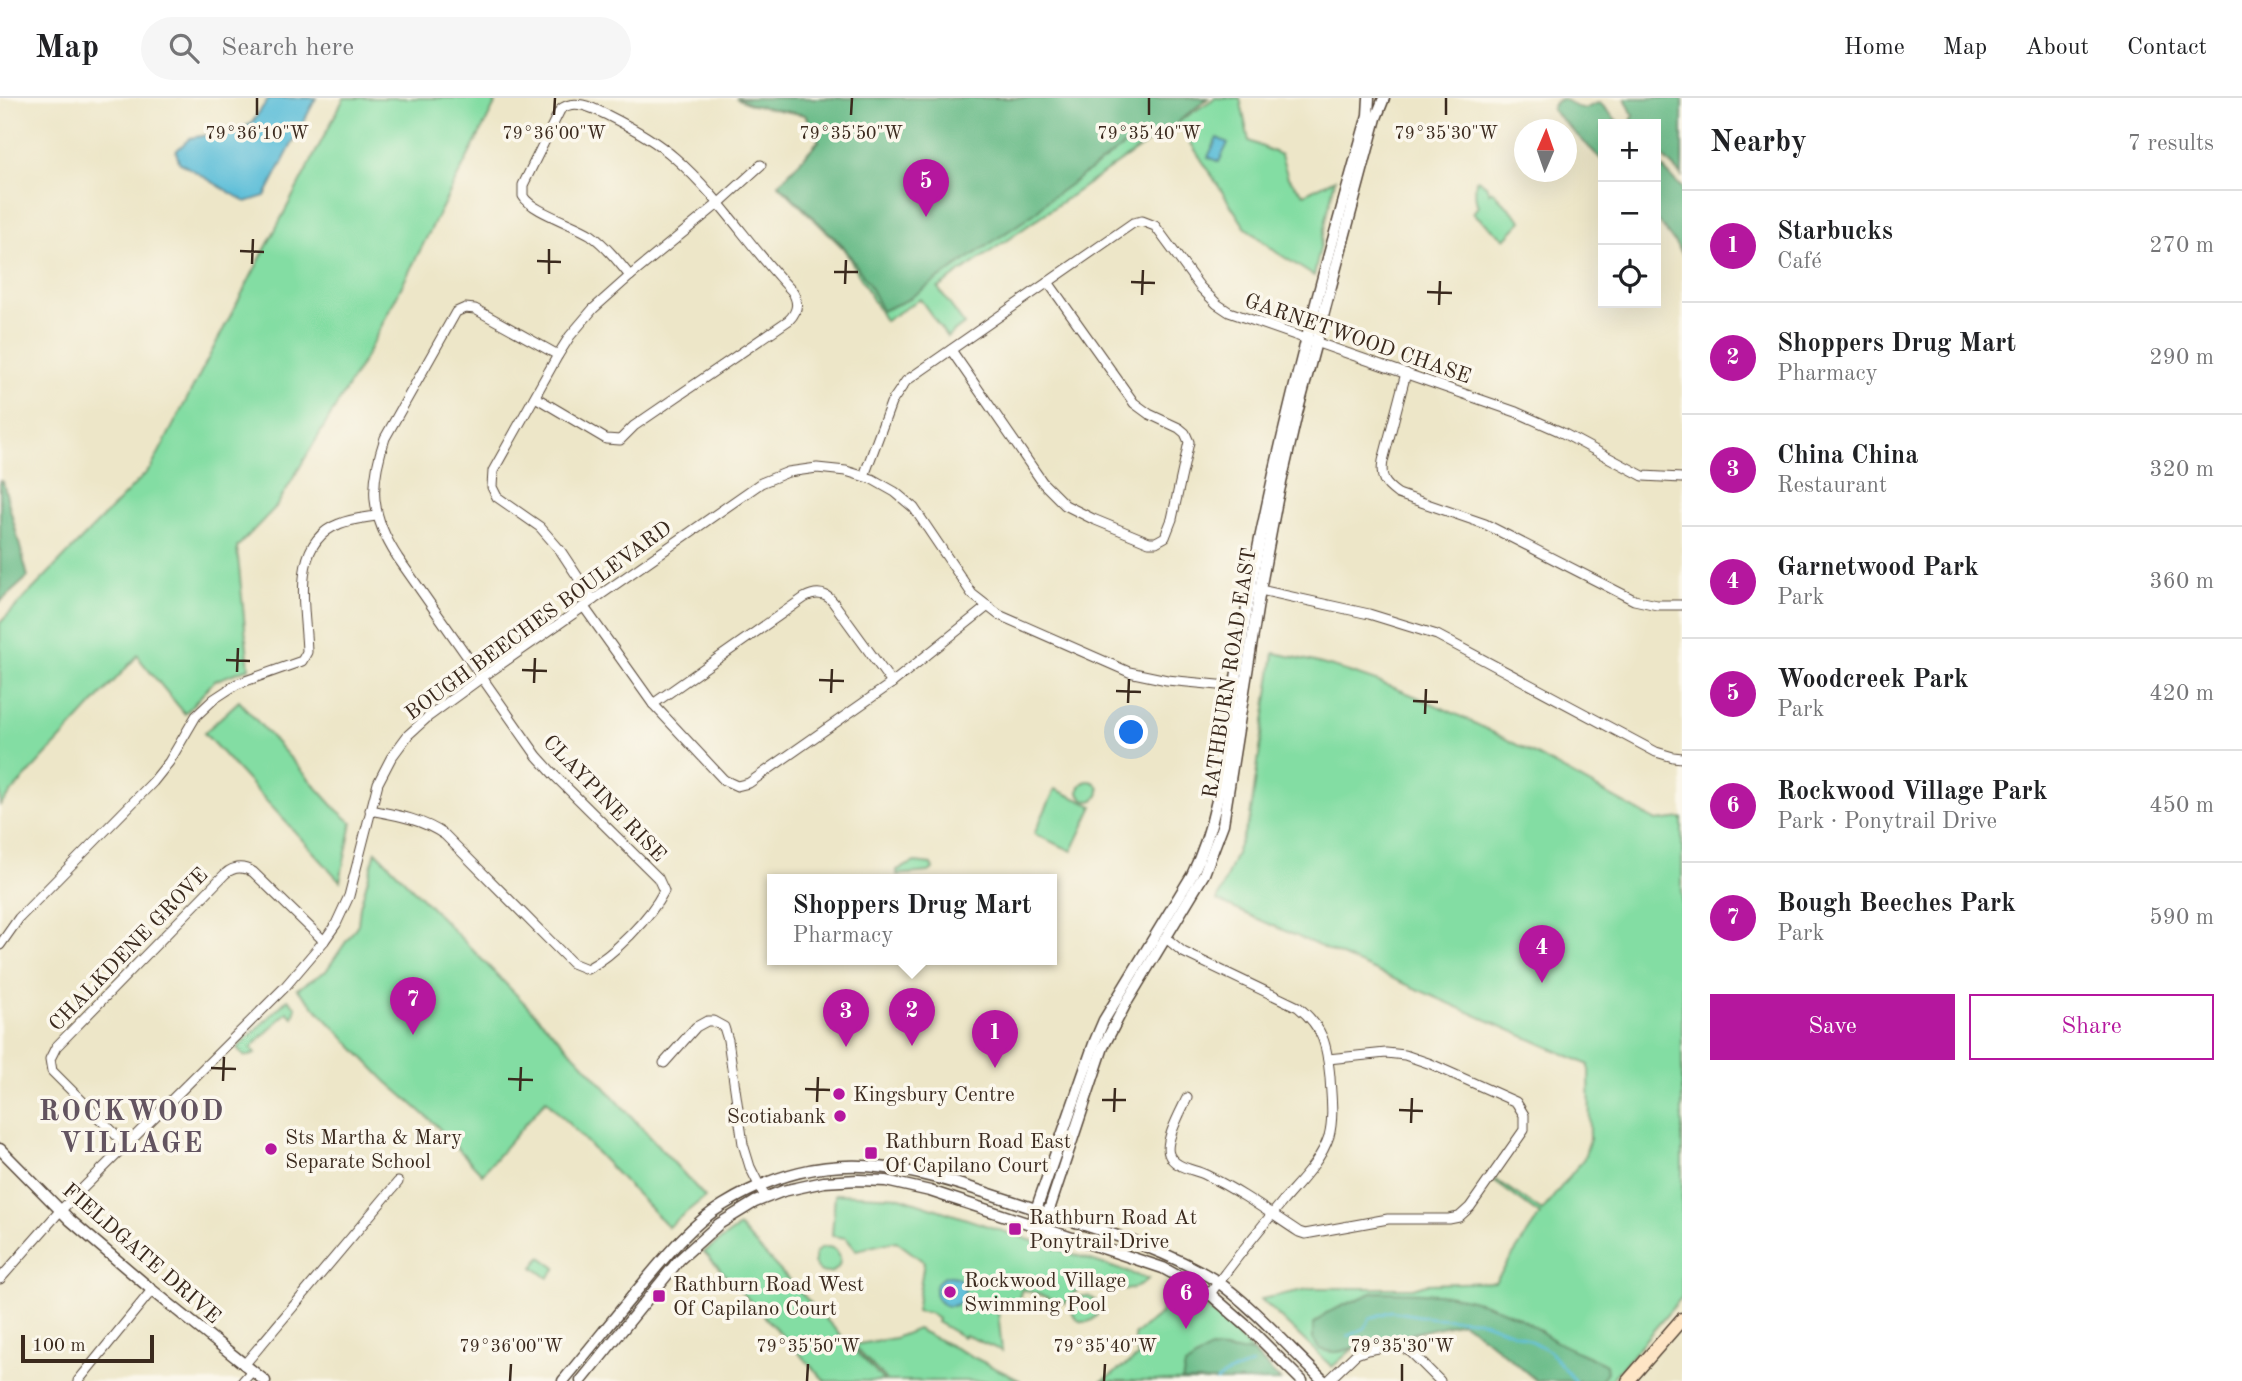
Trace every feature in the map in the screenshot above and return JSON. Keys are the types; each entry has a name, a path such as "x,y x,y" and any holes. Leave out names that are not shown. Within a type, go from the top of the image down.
{"main road":[{"path":"1628,1381 1682,1319"}],"street":[{"name":"RATHBURN ROAD EAST","path":"1311,342 1368,115 1369,98"},
{"name":"RATHBURN ROAD EAST","path":"1031,1224 1080,1078 1104,1020 1204,852 1216,813 1240,687 1281,437 1384,98"},
{"path":"535,397 606,439 620,440 634,426 792,317 797,306 794,294 681,163 646,136 576,101 560,110 525,181 523,196 530,205 594,238 630,276"},
{"path":"593,600 560,550 540,527 502,503 495,494 492,479 495,467 558,355 593,309 719,204 761,165"},
{"name":"GARNETWOOD CHASE","path":"864,476 891,403 900,388 913,375 1133,223 1146,222 1159,231 1200,287 1229,312 1516,412 1559,431 1643,476 1682,478"},
{"path":"951,350 1053,495 1079,513 1141,539 1153,543 1163,539 1170,528 1189,452 1188,439 1179,428 1149,414 1135,403 1048,282"},
{"name":"CLAYPINE RISE","path":"370,810 413,818 429,824 444,835 572,963 587,969 601,962 655,909 664,891 659,878 555,777 520,735 389,545 376,516 377,468 385,438 456,312 465,308 478,310 558,355"},
{"path":"1406,373 1382,461 1381,473 1385,485 1398,494 1485,524 1634,600 1657,605 1682,605"},
{"name":"BOUGH BEECHES BOULEVARD","path":"0,1279 60,1211 284,988 324,941 336,924 349,896 370,810 382,774 402,743 422,722 761,482 798,470 817,468 836,469 864,476 888,487 915,509 972,594 999,615 1129,673 1167,680 1240,687"},
{"path":"0,945 19,918 162,772 196,716 204,708 237,684 302,662 307,652 304,572 309,551 320,536 334,526 376,516"},
{"path":"1255,589 1369,614 1437,635 1656,752 1682,758"},
{"path":"653,705 804,598 814,594 825,595 834,602 892,683"},
{"path":"584,607 653,705 724,780 730,785 740,786 749,783 892,683 988,606"},
{"name":"RATHBURN ROAD EAST","path":"1043,1228 1103,1047 1125,1005 1204,874 1217,846 1227,807 1240,687"},
{"name":"CHALKDENE GROVE","path":"126,1145 52,1071 50,1059 56,1047 225,874 233,869 242,867 251,871 324,941"},
{"path":"1166,937 1183,952 1298,1007 1310,1017 1327,1048 1332,1121 1324,1148 1210,1294"},
{"path":"664,1063 699,1025 713,1021 724,1027 743,1144 750,1167 765,1197"},
{"path":"1187,1098 1168,1144 1172,1160 1219,1181 1273,1213 1299,1233 1309,1234 1388,1219 1454,1219 1463,1215 1524,1130 1524,1115 1516,1102 1424,1061 1386,1053 1328,1059"},
{"name":"FIELDGATE DRIVE","path":"0,1149 60,1211 265,1381"},
{"path":"563,1381 679,1242 721,1206 759,1186 791,1175 827,1167 884,1166 920,1172 1036,1209 1151,1248 1191,1266 1218,1283 1326,1381 1356,1354 1395,1345 1410,1352 1440,1381"},
{"path":"581,1381 694,1245 719,1224 765,1197 824,1182 858,1180 886,1181 929,1191 1163,1268 1210,1294 1302,1381"},
{"path":"243,1381 248,1368 398,1182"},
{"path":"78,1381 152,1290"}],"green space":[{"path":"344,98 498,98 366,356 276,507 237,547 249,668 214,681 185,714 138,655 0,805 0,623 151,468"},
{"path":"736,98 1208,98 1178,122 1175,132 1148,136 1124,146 1047,201 1035,213 907,300 882,311 844,247 779,184 819,141 805,115 752,105"},
{"path":"807,98 1178,122 1215,98 1240,98 1249,141 1281,155 1288,178 1304,194 1335,179 1314,276 1276,252 1245,227 1177,122 938,288 964,324 947,337 920,299 885,321 844,249 779,185 819,140"},
{"path":"1625,98 1682,98 1682,176 1661,155 1661,119 1632,119 1633,115"},
{"path":"1561,99 1583,109 1600,103 1615,119 1598,119 1598,156 1577,135 1577,119 1561,119 1552,110 1554,104"},
{"path":"1661,166 1682,188 1682,253 1661,225"},
{"path":"1476,181 1486,185 1489,193 1491,190 1522,221 1505,239 1473,213 1478,206 1475,191"},
{"path":"0,481 3,482 28,577 0,602"},
{"path":"1274,653 1326,665 1424,700 1518,745 1656,821 1682,818 1682,1297 1610,1381 1537,1381 1462,1322 1355,1347 1332,1367 1261,1299 1313,1288 1413,1288 1426,1284 1495,1282 1540,1215 1495,1182 1496,1180 1542,1211 1584,1158 1590,1139 1589,1065 1217,901 1250,818"},
{"path":"239,701 336,809 352,823 340,881 204,733"},
{"path":"1089,781 1096,784 1099,791 1096,798 1089,801 1082,798 1079,791 1082,784"},
{"path":"1055,789 1093,806 1072,851 1034,834"},
{"path":"376,851 579,1059 705,1197 668,1227 546,1100 482,1174 433,1122 386,1081 297,989 326,971 358,924 360,906"},
{"path":"915,862 931,864 933,869 929,872 908,874 897,874 897,870"},
{"path":"288,999 296,1007 293,1017 287,1012 251,1048 255,1054 244,1056 237,1048"},
{"path":"835,1194 900,1197 1148,1279 1132,1289 1124,1290 1083,1284 1065,1303 1022,1289 1016,1307 998,1311 1002,1351 965,1335 963,1337 937,1322 938,1319 929,1313 916,1311 924,1262 896,1241 856,1250 846,1238 832,1236"},
{"path":"739,1227 884,1381 825,1381 704,1252"},
{"path":"827,1247 836,1251 840,1260 836,1269 827,1273 818,1269 814,1260 818,1251"},
{"path":"541,1257 556,1268 548,1278 533,1267"},
{"path":"1167,1285 1209,1310 1267,1367 1252,1364 1222,1381 1102,1381 1138,1357 1134,1335 1162,1313 1161,1294"},
{"path":"1374,1292 1446,1295 1480,1302 1521,1319 1563,1345 1606,1365 1607,1372 1600,1381 1537,1381 1462,1322 1340,1352 1319,1349 1313,1339 1313,1325 1326,1313"},
{"path":"1085,1296 1094,1300 1098,1309 1094,1318 1085,1322 1076,1318 1072,1309 1076,1300"},
{"path":"917,1329 1021,1381 887,1381 853,1345 895,1338"},
{"path":"1210,1349 1253,1352 1281,1381 1182,1381 1185,1366"}],"water":[{"path":"269,98 316,98 265,196 246,202 179,162 176,151 190,138 237,130 251,124"},
{"path":"1217,138 1228,143 1219,162 1208,157"},
{"name":"Rockwood Village Swimming Pool","path":"950,1276 956,1277 964,1285 964,1297 956,1305 950,1306 944,1305 936,1297 935,1291 936,1285 944,1277"}],"waterway":[{"path":"1348,1336 1365,1328 1370,1318 1391,1311 1432,1318 1478,1320 1524,1337 1548,1350 1575,1381"},
{"path":"1217,1381 1226,1374 1252,1364"}],"place":[{"name":"Woodcreek Park","path":"926,217"},
{"name":"Garnetwood Park","path":"1542,983"},
{"name":"Bough Beeches Park","path":"413,1035"},
{"name":"Shoppers Drug Mart","path":"912,1046"},
{"name":"China China","path":"846,1047"},
{"name":"Starbucks","path":"995,1068"},
{"name":"Kingsbury Centre","path":"839,1094"},
{"name":"Scotiabank","path":"840,1116"},
{"name":"Sts Martha & Mary Separate School","path":"271,1149"},
{"name":"Rathburn Road East Of Capilano Court","path":"871,1153"},
{"name":"Rathburn Road At Ponytrail Drive","path":"1015,1229"},
{"name":"Rockwood Village Swimming Pool","path":"950,1292"},
{"name":"Rathburn Road West Of Capilano Court","path":"659,1296"},
{"name":"Rockwood Village Park","path":"1186,1329"}],"district":[{"name":"ROCKWOOD VILLAGE","path":"132,1126"}]}
